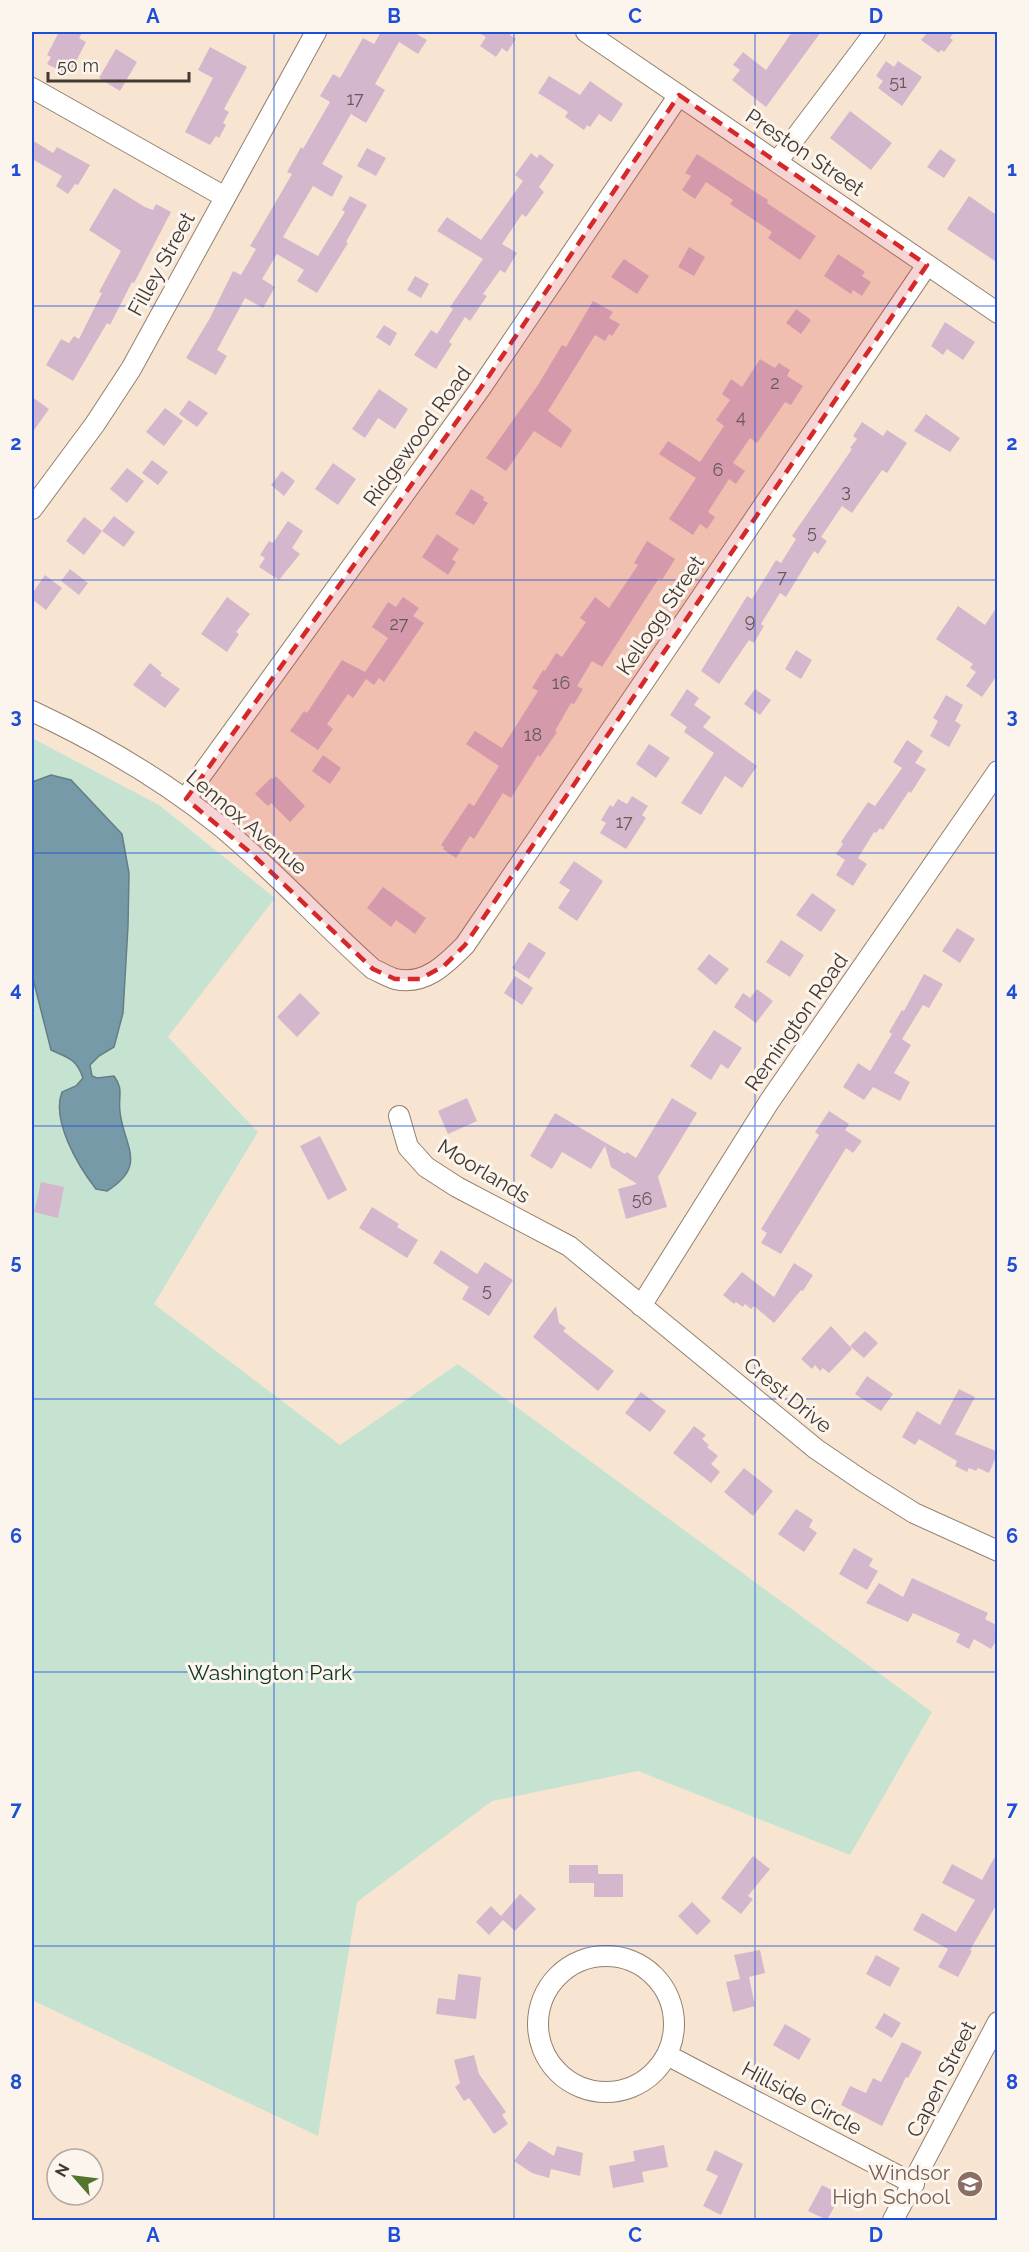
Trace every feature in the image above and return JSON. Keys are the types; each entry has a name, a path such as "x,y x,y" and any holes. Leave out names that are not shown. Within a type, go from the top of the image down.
{"street":[{"name":"Filley Street","path":"32,509 95,424 130,369 316,32"},
{"name":"Preston Street","path":"586,32 998,313"},
{"path":"777,162 875,32"},
{"path":"32,88 225,197"},
{"name":"Ridgewood Road","path":"186,799 480,389 679,95"},
{"name":"Kellogg Street","path":"420,979 444,966 465,945 927,265"},
{"name":"Lennox Avenue","path":"32,711 111,753 186,799 252,854 373,969 395,979 420,979"},
{"name":"Remington Road","path":"641,1306 769,1102 998,771"},
{"name":"Moorlands","path":"399,1116 408,1147 426,1167 467,1192 568,1246"},
{"name":"Crest Drive","path":"568,1246 816,1449 914,1513 998,1551"},
{"path":"595,1957 616,1957 637,1963 654,1976 667,1993 673,2013 674,2035 667,2055 653,2074 633,2088 610,2093 586,2090 565,2080 548,2062 539,2041 538,2016 545,1994 557,1976 574,1964 595,1957"},
{"name":"Capen Street","path":"893,2220 998,2022"},
{"name":"Hillside Circle","path":"667,2055 914,2184"}],"highlighted area":[{"path":"679,95 927,265 465,945 444,966 420,979 395,979 373,969 252,854 186,799 480,389"}],"green space":[{"name":"Washington Park","path":"32,738 159,805 275,898 168,1037 258,1132 154,1304 340,1445 458,1364 932,1712 850,1855 638,1771 492,1801 357,1902 318,2136 32,2000"}],"water":[{"path":"51,775 71,780 122,834 129,873 123,1013 114,1047 90,1065 92,1076 97,1078 114,1076 117,1081 120,1089 122,1124 130,1155 127,1173 107,1191 96,1189 74,1156 63,1129 60,1116 62,1092 76,1086 83,1078 74,1062 51,1050 32,975 32,782"}],"building":[{"path":"59,32 83,32 79,38 86,42 72,69 66,65 63,72 47,64 51,57 47,55"},
{"path":"381,32 413,32 427,40 418,54 399,42 375,84 385,90 366,123 351,114 322,164 343,176 332,197 313,186 283,237 318,256 345,212 342,210 350,196 367,205 346,242 348,243 317,293 297,281 304,270 277,254 262,279 275,287 263,308 245,298 217,350 227,356 216,375 186,358 210,318 233,271 241,275 256,249 250,246 292,174 287,172 330,102 320,96 333,74 340,78 363,38 374,44"},
{"path":"477,32 513,32 510,35 516,39 507,52 502,48 496,57 480,46 486,37"},
{"path":"792,32 821,32 766,107 732,80 740,70 733,65 743,52 766,70"},
{"path":"928,32 954,32 950,38 953,40 944,52 941,50 939,53 921,40"},
{"path":"210,47 247,67 224,109 229,112 223,123 226,125 219,138 216,136 210,145 185,132 213,78 198,70"},
{"path":"116,49 137,62 120,91 99,78"},
{"path":"886,61 894,67 898,61 922,77 902,106 878,88 883,81 876,76"},
{"path":"549,76 580,95 590,81 623,104 611,122 599,114 590,127 587,125 584,130 565,117 568,112 538,93"},
{"path":"850,111 892,143 871,170 830,138"},
{"path":"32,140 53,153 57,147 90,165 78,185 75,184 68,194 56,186 62,176 32,159"},
{"path":"367,148 386,158 376,176 357,166"},
{"path":"940,149 956,160 944,178 927,167"},
{"path":"531,153 537,158 540,154 554,165 539,187 544,192 526,217 522,214 502,244 517,253 505,273 500,270 483,294 487,296 470,321 465,317 436,369 414,355 431,330 437,334 453,309 450,307 483,259 437,231 447,217 481,240 523,181 515,175"},
{"path":"697,154 768,200 767,203 816,236 800,260 768,238 772,232 730,204 733,200 706,182 695,199 682,190 691,176 685,173"},
{"path":"114,188 145,207 153,210 156,204 171,212 110,325 107,323 73,381 46,365 61,339 69,343 74,336 79,339 102,293 99,292 121,251 89,230"},
{"path":"969,196 998,216 998,263 947,229"},
{"path":"689,247 705,257 694,276 678,267"},
{"path":"838,254 865,272 862,276 871,282 862,296 853,290 851,294 824,276"},
{"path":"624,259 649,276 637,294 611,277"},
{"path":"415,276 429,284 421,298 407,290"},
{"path":"593,301 613,312 609,318 620,324 612,336 609,334 605,341 595,335 548,411 572,430 561,448 534,431 506,471 486,458 538,385 562,345 566,347"},
{"path":"796,309 811,320 801,334 786,323"},
{"path":"945,322 975,342 963,360 947,349 943,355 931,346"},
{"path":"384,325 397,333 390,346 376,337"},
{"path":"760,359 775,368 779,363 790,370 787,376 803,386 791,405 785,402 757,443 750,438 733,463 745,471 736,484 729,479 708,512 715,517 707,529 700,524 693,535 669,519 696,478 659,454 668,441 700,462 724,426 716,420 730,400 722,394 731,379 742,387"},
{"path":"379,389 408,409 395,429 378,418 365,438 352,429"},
{"path":"32,397 49,409 32,433"},
{"path":"189,400 208,413 197,427 179,414"},
{"path":"165,408 183,421 164,446 146,432"},
{"path":"926,414 960,438 950,452 914,431"},
{"path":"862,422 883,436 887,430 907,443 887,473 882,470 852,513 842,506 821,537 827,541 818,554 814,551 786,597 780,593 761,624 764,626 754,643 749,640 719,684 701,671 747,596 752,599 776,560 781,563 796,539 792,536 852,449 850,448 857,439 853,436"},
{"path":"152,460 168,472 158,485 142,473"},
{"path":"333,463 356,479 338,505 315,489"},
{"path":"127,468 144,481 127,503 110,489"},
{"path":"282,471 295,481 284,496 271,485"},
{"path":"471,489 484,497 483,500 488,503 474,525 455,514"},
{"path":"114,516 135,532 124,547 102,531"},
{"path":"84,517 102,531 84,555 66,541"},
{"path":"288,521 303,531 292,548 300,554 279,580 259,567 265,558 260,555 269,541 273,543"},
{"path":"437,534 459,549 452,559 456,562 448,575 422,557"},
{"path":"647,541 675,559 662,580 659,578 602,667 592,661 577,686 583,689 574,704 571,703 555,731 557,732 540,757 538,755 511,798 503,793 474,839 470,836 456,858 441,845 469,803 474,806 499,766 466,744 475,731 502,748 538,691 532,688 543,670 545,671 556,653 562,657 586,622 580,618 595,597 609,608 638,565 634,563"},
{"path":"70,569 88,583 79,595 61,581"},
{"path":"45,575 62,588 46,610 32,599 32,594"},
{"path":"227,597 250,614 236,632 239,634 227,652 201,634"},
{"path":"403,597 419,608 413,616 424,623 384,682 379,678 374,685 366,679 353,698 348,694 327,724 333,729 318,750 290,731 304,711 307,713 342,660 365,672 388,638 372,627 388,602 396,607"},
{"path":"998,605 998,674 982,697 966,686 976,672 970,668 973,664 936,639 958,606 985,625"},
{"path":"796,650 812,660 801,679 785,669"},
{"path":"150,663 162,673 160,675 180,689 165,708 133,685"},
{"path":"687,689 699,698 694,705 711,717 703,727 757,766 742,788 725,776 701,815 681,803 714,753 684,732 687,727 670,715"},
{"path":"755,689 771,700 760,715 744,704"},
{"path":"946,695 963,705 955,721 961,725 949,747 930,736 938,721 933,718"},
{"path":"907,740 923,751 915,763 926,769 883,830 880,828 876,833 874,832 858,858 867,864 853,886 836,875 845,860 836,854 843,844 841,842 868,802 875,806 902,768 893,762"},
{"path":"649,744 670,758 656,778 636,764"},
{"path":"323,755 341,768 330,784 312,771"},
{"path":"276,776 305,806 290,822 271,803 268,806 255,794"},
{"path":"632,796 648,806 642,815 646,818 626,849 600,833 606,823 601,820 610,805 613,807 618,799 627,804"},
{"path":"574,861 603,881 577,921 558,908 570,890 559,883"},
{"path":"383,887 426,918 415,934 396,920 391,927 367,908"},
{"path":"812,893 836,910 821,932 796,915"},
{"path":"957,928 975,939 960,963 942,951"},
{"path":"781,940 804,955 790,977 766,962"},
{"path":"529,942 546,953 529,979 512,968"},
{"path":"709,954 729,969 716,985 697,969"},
{"path":"924,974 943,984 929,1008 923,1005 902,1039 911,1045 894,1073 910,1082 900,1101 873,1087 864,1100 843,1087 858,1063 870,1071 892,1034 889,1032 902,1010 904,1011"},
{"path":"515,976 533,988 522,1005 504,993"},
{"path":"757,989 773,1001 756,1023 734,1007 743,993 750,998"},
{"path":"300,993 320,1013 297,1037 277,1017"},
{"path":"714,1030 742,1048 728,1069 721,1064 711,1080 690,1066"},
{"path":"467,1098 477,1121 448,1134 438,1111"},
{"path":"672,1098 697,1113 658,1177 667,1207 626,1219 618,1189 637,1184 611,1167 605,1146 591,1169 562,1152 552,1169 530,1156 555,1113 625,1154 627,1152 636,1158"},
{"path":"829,1111 849,1124 845,1130 862,1141 853,1153 846,1148 781,1254 761,1243 767,1233 761,1229 819,1135 815,1132"},
{"path":"320,1136 347,1190 328,1200 300,1146"},
{"path":"41,1182 64,1187 58,1218 34,1212"},
{"path":"372,1207 399,1224 397,1227 418,1240 407,1258 359,1228"},
{"path":"441,1250 477,1274 485,1262 513,1280 489,1316 462,1299 469,1287 433,1263"},
{"path":"794,1263 813,1275 803,1291 801,1290 774,1323 754,1306 751,1309 745,1304 743,1307 736,1302 734,1304 723,1295 742,1272 774,1297"},
{"path":"556,1306 559,1323 566,1328 563,1331 614,1371 598,1391 533,1337"},
{"path":"831,1326 852,1349 829,1373 823,1368 820,1371 815,1365 812,1369 801,1359"},
{"path":"865,1331 878,1343 864,1358 850,1346"},
{"path":"867,1376 893,1394 881,1411 855,1394"},
{"path":"959,1389 975,1397 955,1434 998,1452 989,1473 978,1468 976,1471 969,1468 967,1472 955,1466 957,1461 919,1439 915,1445 902,1437 917,1411 940,1425"},
{"path":"641,1392 666,1411 650,1432 625,1413"},
{"path":"694,1426 706,1435 702,1439 709,1445 707,1447 718,1456 711,1464 720,1472 711,1483 673,1453"},
{"path":"744,1468 773,1491 753,1516 724,1492"},
{"path":"796,1509 813,1520 809,1527 817,1533 804,1552 778,1534"},
{"path":"854,1548 873,1559 869,1566 878,1571 867,1590 839,1574"},
{"path":"912,1578 988,1613 985,1619 998,1626 998,1638 991,1649 974,1639 969,1649 956,1642 960,1634 913,1613 908,1622 866,1603 879,1583 903,1597"},
{"path":"998,1851 998,1902 970,1950 972,1951 958,1977 938,1967 948,1949 913,1930 922,1913 956,1932 975,1900 942,1883 952,1864 982,1880"},
{"path":"753,1856 770,1869 748,1896 753,1899 741,1914 721,1898"},
{"path":"569,1865 598,1865 598,1874 623,1874 623,1897 594,1897 594,1883 569,1883"},
{"path":"520,1894 536,1909 515,1931 503,1920 489,1935 476,1922 491,1906 501,1916"},
{"path":"692,1902 711,1921 697,1935 678,1916"},
{"path":"760,1950 765,1973 749,1977 755,2006 733,2012 726,1982 740,1979 734,1955"},
{"path":"876,1955 900,1968 890,1987 866,1974"},
{"path":"458,1974 481,1977 476,2019 436,2014 438,1998 455,2000"},
{"path":"884,2013 901,2023 892,2038 875,2028"},
{"path":"785,2024 811,2039 799,2060 773,2045"},
{"path":"902,2042 922,2052 908,2078 906,2077 882,2126 841,2105 850,2086 866,2093 873,2078 881,2082"},
{"path":"474,2055 479,2074 506,2112 502,2115 508,2124 494,2134 469,2098 464,2101 455,2087 460,2083 454,2060"},
{"path":"529,2141 554,2156 557,2146 583,2153 580,2176 551,2169 549,2178 532,2173 514,2161"},
{"path":"664,2145 668,2167 642,2172 644,2182 613,2188 609,2166 635,2161 633,2151"},
{"path":"715,2150 743,2164 721,2215 703,2206 718,2176 706,2170"},
{"path":"822,2185 841,2195 827,2220 808,2211"}],"place":[{"name":"Windsor High School","path":"970,2184"}]}
